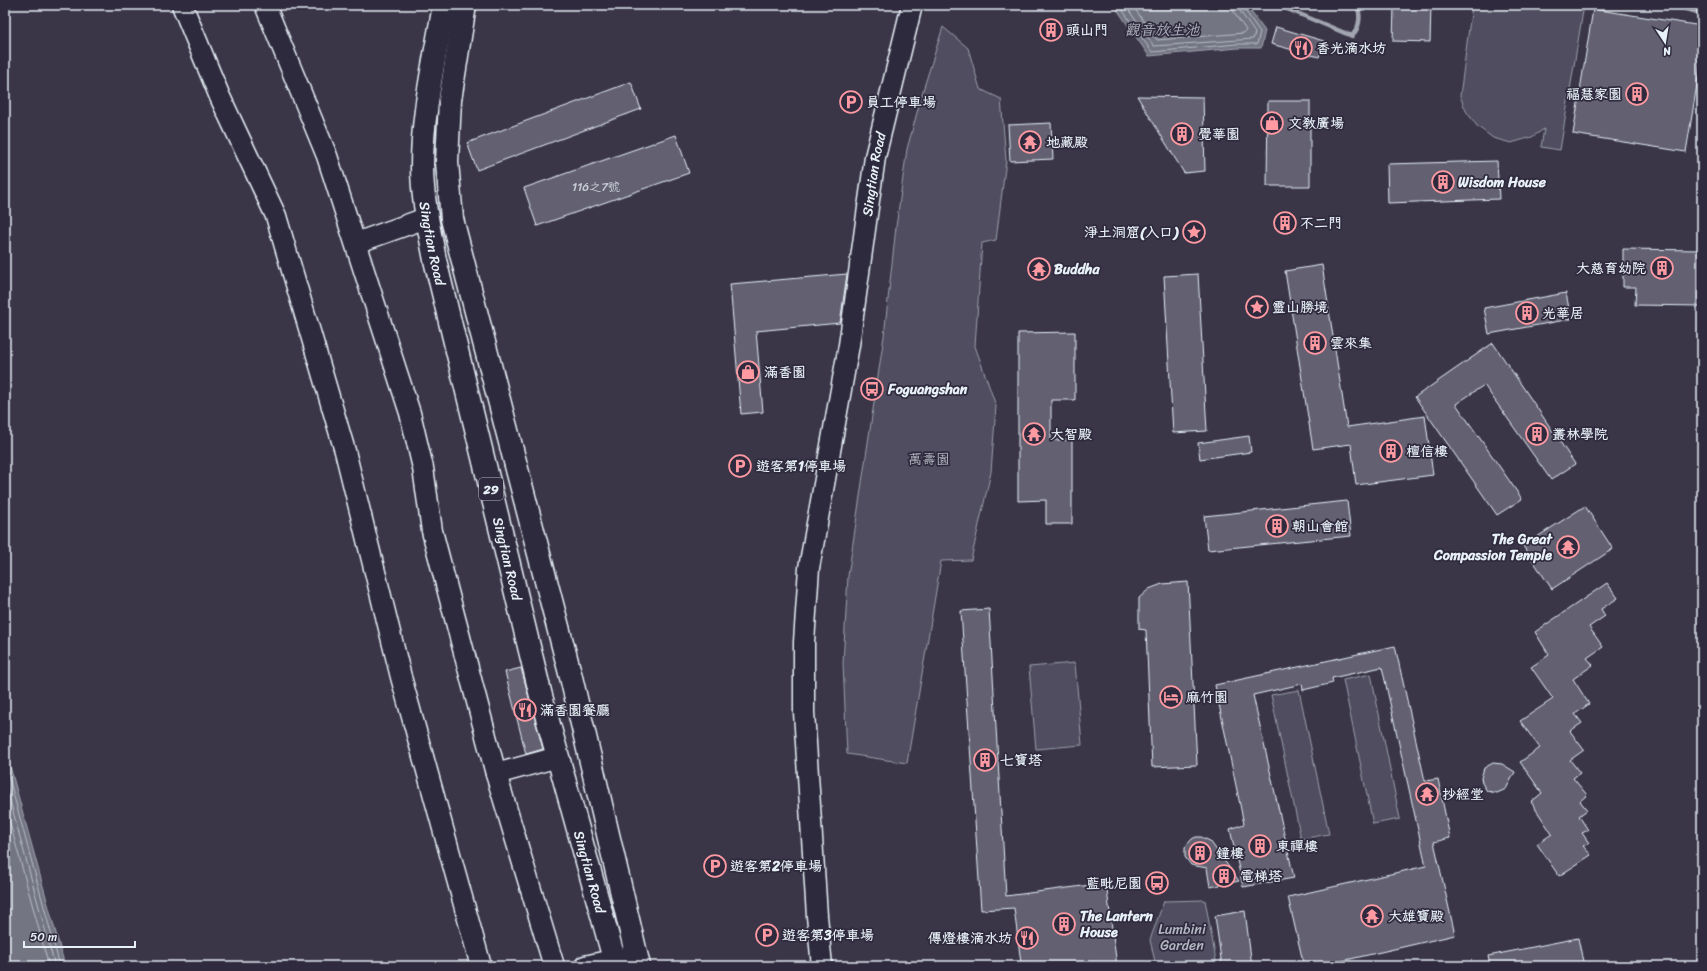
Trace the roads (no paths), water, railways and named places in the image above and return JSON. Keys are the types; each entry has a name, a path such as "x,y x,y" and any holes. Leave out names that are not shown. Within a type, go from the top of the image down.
{"main road":[{"name":"Singtian Road","path":"444,5 426,104 422,166 426,218 434,260 558,757 615,963"},
{"name":"Singtian Road","path":"464,5 450,100 447,162 452,219 571,677 638,961"},
{"path":"509,563 539,554"},
{"path":"567,788 595,779"}],"street":[{"path":"182,5 220,97 276,216 345,451 401,677 481,966"},
{"path":"265,5 327,156 410,413 423,468 432,531 496,774 554,966"},
{"name":"Singtian Road","path":"822,966 817,916 805,719 804,642 809,568 849,345 875,157 912,5"},
{"path":"356,243 426,218"},
{"path":"496,774 558,757"},
{"path":"585,966 638,961"}],"water":[{"name":"觀音放生池","path":"1114,5 1246,5 1265,31 1261,48 1238,48 1149,56"},
{"path":"5,748 65,966 5,966"}],"waterway":[{"path":"1278,5 1352,36 1357,29 1359,21 1357,5"},
{"path":"1670,5 1702,13"}],"place":[{"name":"頭山門","path":"1051,30"},
{"name":"香光滴水坊","path":"1301,48"},
{"name":"福慧家園","path":"1637,94"},
{"name":"員工停車場","path":"851,102"},
{"name":"文教廣場","path":"1272,123"},
{"name":"覺華園","path":"1182,134"},
{"name":"地藏殿","path":"1030,142"},
{"name":"Wisdom House","path":"1443,182"},
{"name":"不二門","path":"1285,223"},
{"name":"淨土洞窟(入口)","path":"1194,232"},
{"name":"大慈育幼院","path":"1662,268"},
{"name":"Buddha","path":"1039,269"},
{"name":"靈山勝境","path":"1257,307"},
{"name":"光華居","path":"1527,313"},
{"name":"雲來集","path":"1315,343"},
{"name":"滿香園","path":"748,372"},
{"name":"Foguangshan","path":"872,389"},
{"name":"大智殿","path":"1034,434"},
{"name":"叢林學院","path":"1537,434"},
{"name":"檀信樓","path":"1391,451"},
{"name":"遊客第1停車場","path":"740,466"},
{"name":"朝山會館","path":"1277,526"},
{"name":"The Great Compassion Temple","path":"1568,547"},
{"name":"麻竹園","path":"1171,697"},
{"name":"滿香園餐廳","path":"525,710"},
{"name":"七寶塔","path":"985,760"},
{"name":"抄經堂","path":"1427,794"},
{"name":"東禪樓","path":"1260,846"},
{"name":"鐘樓","path":"1200,853"},
{"name":"遊客第2停車場","path":"715,866"},
{"name":"電梯塔","path":"1224,876"},
{"name":"藍毗尼園","path":"1157,883"},
{"name":"大雄寶殿","path":"1372,916"},
{"name":"The Lantern House","path":"1064,924"},
{"name":"遊客第3停車場","path":"767,935"},
{"name":"傳燈樓滴水坊","path":"1027,938"}],"park label":[{"name":"萬壽園","path":"929,459"},
{"name":"Lumbini Garden","path":"1182,938"}]}
